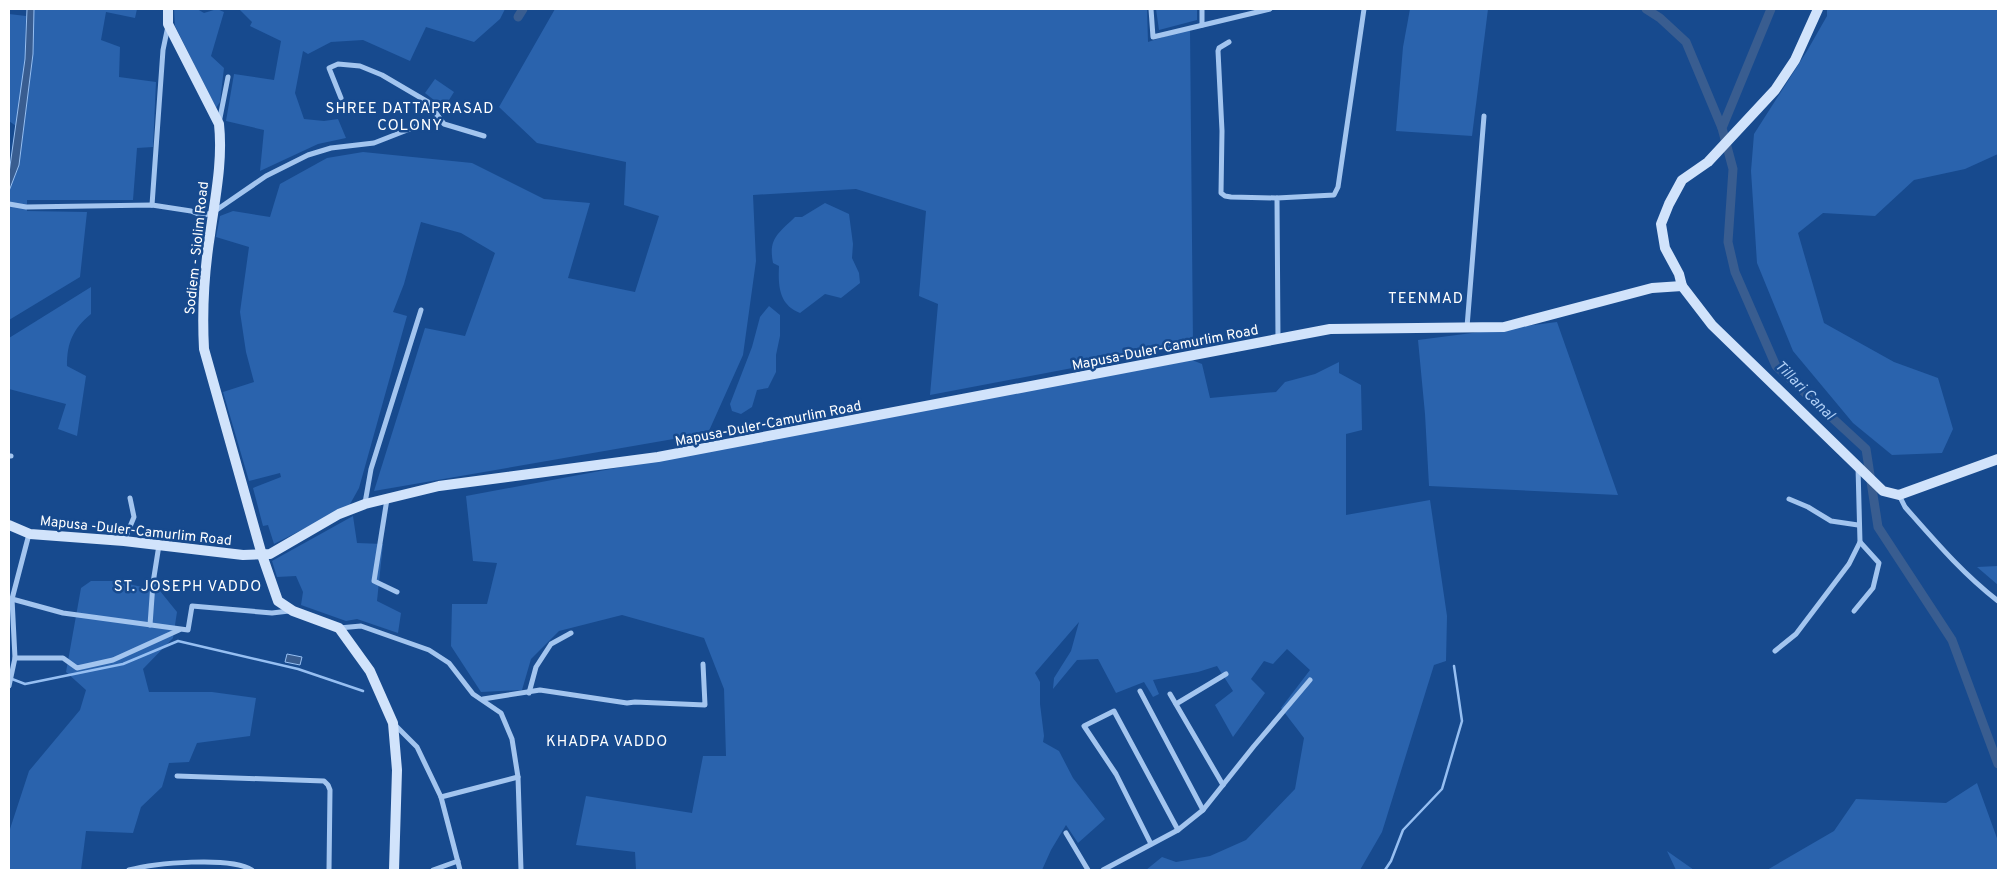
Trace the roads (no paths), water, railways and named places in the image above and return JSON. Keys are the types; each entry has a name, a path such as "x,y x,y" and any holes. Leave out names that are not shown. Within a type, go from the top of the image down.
{"street":[{"name":"Sodiem - Siolim Road","path":"168,9 168,24 219,124 221,139 215,211 210,234 202,316 204,350 262,555 278,601 293,611"},
{"path":"1151,9 1154,37 1254,10 1270,9"},
{"path":"1202,9 1202,25"},
{"path":"1229,42 1219,48 1218,51 1222,132 1221,193 1231,197 1277,198 1334,195 1338,187 1364,9"},
{"path":"1818,9 1795,60 1775,90 1708,162 1682,180 1661,224 1665,248 1682,286 1712,326 1883,491 1899,494 1998,459"},
{"path":"152,205 163,50 168,24"},
{"path":"341,98 329,68 338,64 360,66 382,75 428,102 444,124 484,136"},
{"path":"219,124 228,77"},
{"path":"1467,328 1484,116"},
{"path":"9,204 26,207 152,205 191,211 203,216 215,211 266,176 308,155 331,148 374,143 438,118"},
{"path":"1277,198 1278,339"},
{"name":"Mapusa-Duler-Camurlim Road","path":"262,555 270,554 339,514 364,504 439,486 658,457 1330,329 1504,327 1652,288 1682,286"},
{"path":"364,504 371,469 420,310"},
{"path":"1775,651 1796,634 1849,564 1860,542 1858,525 1861,470"},
{"path":"1899,494 1905,507 1961,569 1998,601"},
{"path":"124,541 134,518 130,498"},
{"path":"387,499 374,581 397,592"},
{"path":"1789,500 1808,507 1831,521 1858,525"},
{"name":"Mapusa -Duler-Camurlim Road","path":"9,525 30,534 124,541 243,555 262,555"},
{"path":"9,686 15,658 12,599 30,534"},
{"path":"1854,611 1873,588 1879,563 1860,542"},
{"path":"150,625 153,583 159,545"},
{"path":"12,599 64,614 188,630 192,606 272,613 293,611 338,628 361,626 428,650 449,663 473,694 501,713 509,730 518,777 522,870"},
{"path":"338,628 370,671 393,722 416,747 441,797 460,870"},
{"path":"15,658 63,658 77,668 113,660 181,629"},
{"path":"529,693 536,667 551,644 571,633"},
{"path":"483,699 540,690 628,703 705,705 703,664"},
{"path":"1176,704 1226,674"},
{"path":"1103,870 1178,830 1203,810 1310,680"},
{"path":"1140,691 1203,810"},
{"path":"1170,694 1223,785"},
{"path":"1151,844 1116,774 1084,726 1114,711 1178,830"},
{"path":"393,722 396,770 394,870"},
{"path":"177,776 324,781 330,790 329,870"},
{"path":"441,797 518,777"},
{"path":"1066,833 1088,870"},
{"path":"433,870 458,861"},
{"path":"129,870 162,864 227,863 247,867 252,870"}],"waterway":[{"name":"Tillari Canal","path":"518,17 523,9"},
{"name":"Tillari Canal","path":"1646,9 1660,18 1686,42 1722,128 1733,169 1728,242 1735,272 1776,366 1866,449 1878,527 1952,640 1998,764"},
{"path":"1722,128 1771,9"},
{"path":"12,679 25,684 123,664 178,641 298,669 363,691"},
{"path":"1385,870 1391,861 1403,830 1442,789 1462,721 1454,666"}],"district":[{"name":"SHREE DATTAPRASAD COLONY","path":"410,116"},
{"name":"TEENMAD","path":"1426,298"},
{"name":"ST. JOSEPH VADDO","path":"188,586"},
{"name":"KHADPA VADDO","path":"607,741"}]}
